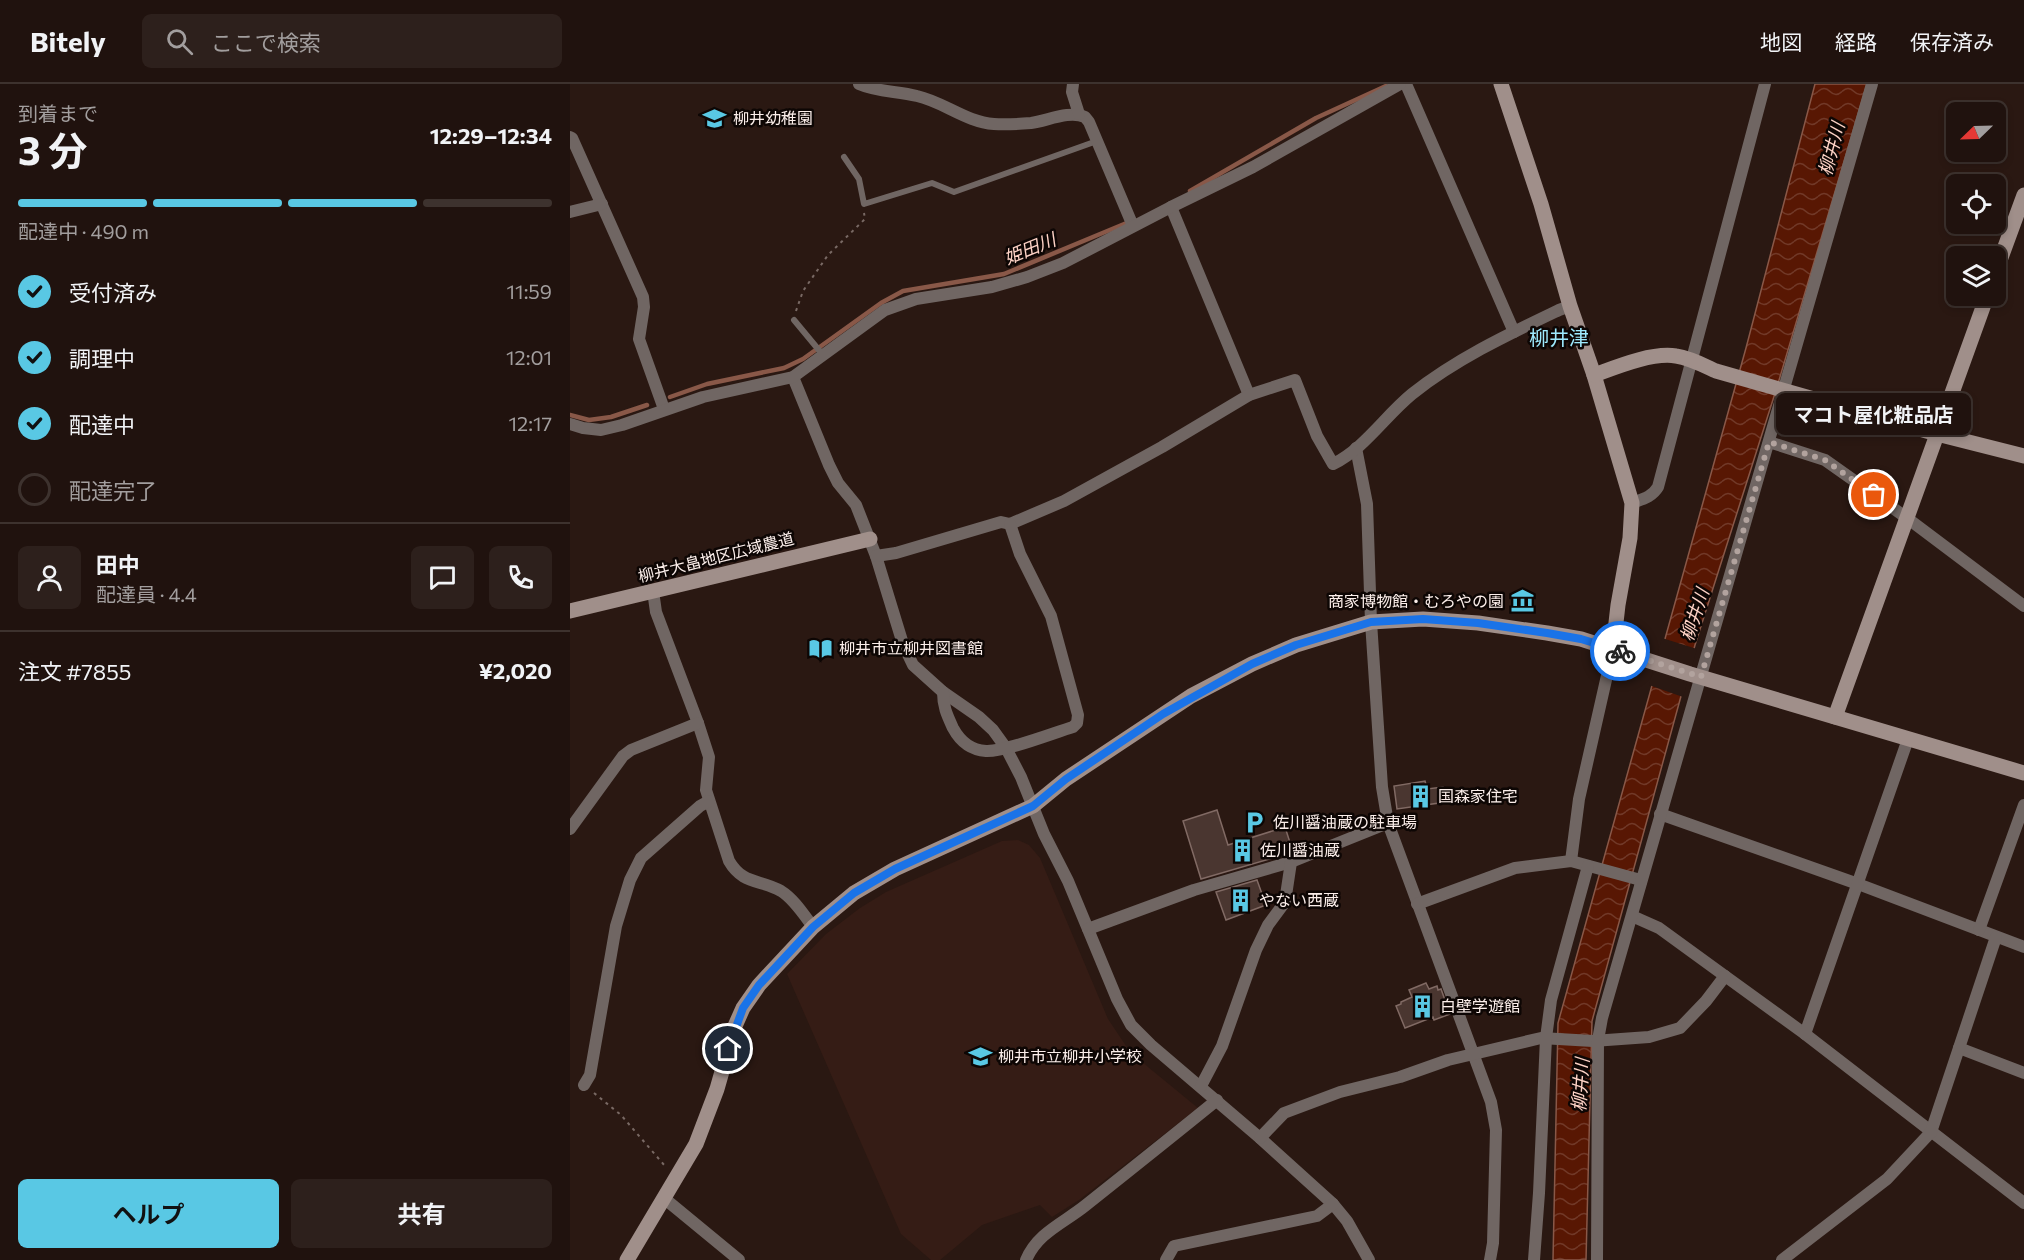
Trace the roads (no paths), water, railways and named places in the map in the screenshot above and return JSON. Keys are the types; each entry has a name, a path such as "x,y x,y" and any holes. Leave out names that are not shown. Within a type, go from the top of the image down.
{"street":[{"path":"859,84 869,89 927,99 972,120 992,124 1032,123 1079,114 1085,117 1133,226"},
{"path":"1073,84 1072,92 1079,114"},
{"path":"570,424 601,430 703,398 793,377 885,310 916,299 992,286 1027,277 1063,263 1253,167 1400,84"},
{"path":"1406,84 1514,332"},
{"path":"1501,84 1541,204 1570,306 1632,503 1630,538 1613,649 1579,798 1571,861"},
{"path":"1632,503 1654,494 1658,487 1765,84"},
{"path":"1598,1260 1596,1041 1632,916 1639,880 1660,814 1695,676 1769,442 1778,387 1872,84"},
{"path":"570,137 643,297 644,307 639,339 664,409"},
{"path":"2005,246 2024,195"},
{"path":"570,212 602,204"},
{"path":"1171,207 1250,395"},
{"path":"876,556 896,553 1001,522 1010,524 1074,495 1250,395 1295,380 1317,436 1333,464 1349,456 1411,395 1477,351 1570,306"},
{"path":"1835,717 1983,306"},
{"path":"1593,375 1651,358 1673,356 1937,434 2024,456"},
{"path":"793,377 829,465 838,483 856,505 876,556 903,644 912,665 943,692 979,717 993,730 1006,748 1059,862 1117,999 1131,1025 1333,1203 1347,1221 1369,1260"},
{"path":"1769,442 1825,460 2024,606"},
{"path":"1356,448 1367,504 1371,622 1382,787 1388,823 1491,1102 1496,1130 1490,1260"},
{"path":"943,692 943,708 960,740 971,747 986,751 1006,748 1073,727 1077,723 1078,715 1051,616 1020,554 1010,524"},
{"name":"柳井大畠地区広域農道","path":"570,611 870,539"},
{"path":"653,591 656,612 709,757 706,790 729,861 743,878 781,891 813,927"},
{"path":"627,1260 696,1144 705,1124 743,1008 759,985 813,927 854,893 895,869 1033,806 1066,779 1191,696 1252,664 1296,645 1371,622 1423,619 1478,623 1581,639 1695,676 2024,774"},
{"path":"570,829 623,756 631,750 698,723"},
{"path":"1805,1034 1908,739"},
{"path":"584,1085 590,1075 616,926 630,880 641,858 700,806 709,801"},
{"path":"1979,930 2024,805"},
{"path":"1660,814 1858,884 2024,947"},
{"path":"1088,929 1194,890 1291,862 1388,823"},
{"path":"1418,904 1515,868 1571,861 1639,880"},
{"path":"1201,1086 1222,1046 1256,950 1268,925 1285,902 1291,862"},
{"path":"1534,1260 1551,1000 1593,867"},
{"path":"1632,916 1659,928 1805,1034 2024,1203"},
{"path":"1782,1260 1887,1179 1931,1132 1996,937"},
{"path":"1260,1138 1284,1113 1340,1092 1400,1077 1448,1060 1549,1037 1596,1041 1649,1037 1680,1028 1706,1001 1725,976"},
{"path":"1959,1048 2024,1073"},
{"path":"1026,1260 1031,1248 1047,1231 1081,1209 1217,1100"},
{"path":"665,1199 739,1260"},
{"path":"1166,1260 1173,1246 1317,1216 1333,1203"}],"lane":[{"path":"844,157 859,179 864,204 932,183 954,192 1097,141"},
{"path":"794,320 823,355"}],"water":[{"name":"柳井川","path":"1815,84 1867,84 1777,387 1695,645 1592,1021 1586,1260 1553,1260 1558,1023 1746,348"}],"waterway":[{"name":"姫田川","path":"1190,191 1316,118 1386,86"},
{"name":"姫田川","path":"670,397 707,384 784,368 803,359 881,303 903,291 1004,274 1129,222"},
{"name":"姫田川","path":"570,415 589,420 611,417 647,405"}],"place":[{"name":"柳井幼稚園","path":"715,118"},
{"name":"マコト屋化粧品店","path":"1874,495"},
{"name":"商家博物館・むろやの園","path":"1522,601"},
{"name":"柳井市立柳井図書館","path":"821,648"},
{"name":"国森家住宅","path":"1420,796"},
{"name":"佐川醤油蔵の駐車場","path":"1255,822"},
{"name":"佐川醤油蔵","path":"1242,850"},
{"name":"やない西蔵","path":"1241,900"},
{"name":"白壁学遊館","path":"1422,1006"},
{"name":"柳井市立柳井小学校","path":"980,1056"}],"district":[{"name":"柳井津","path":"1559,338"}]}
